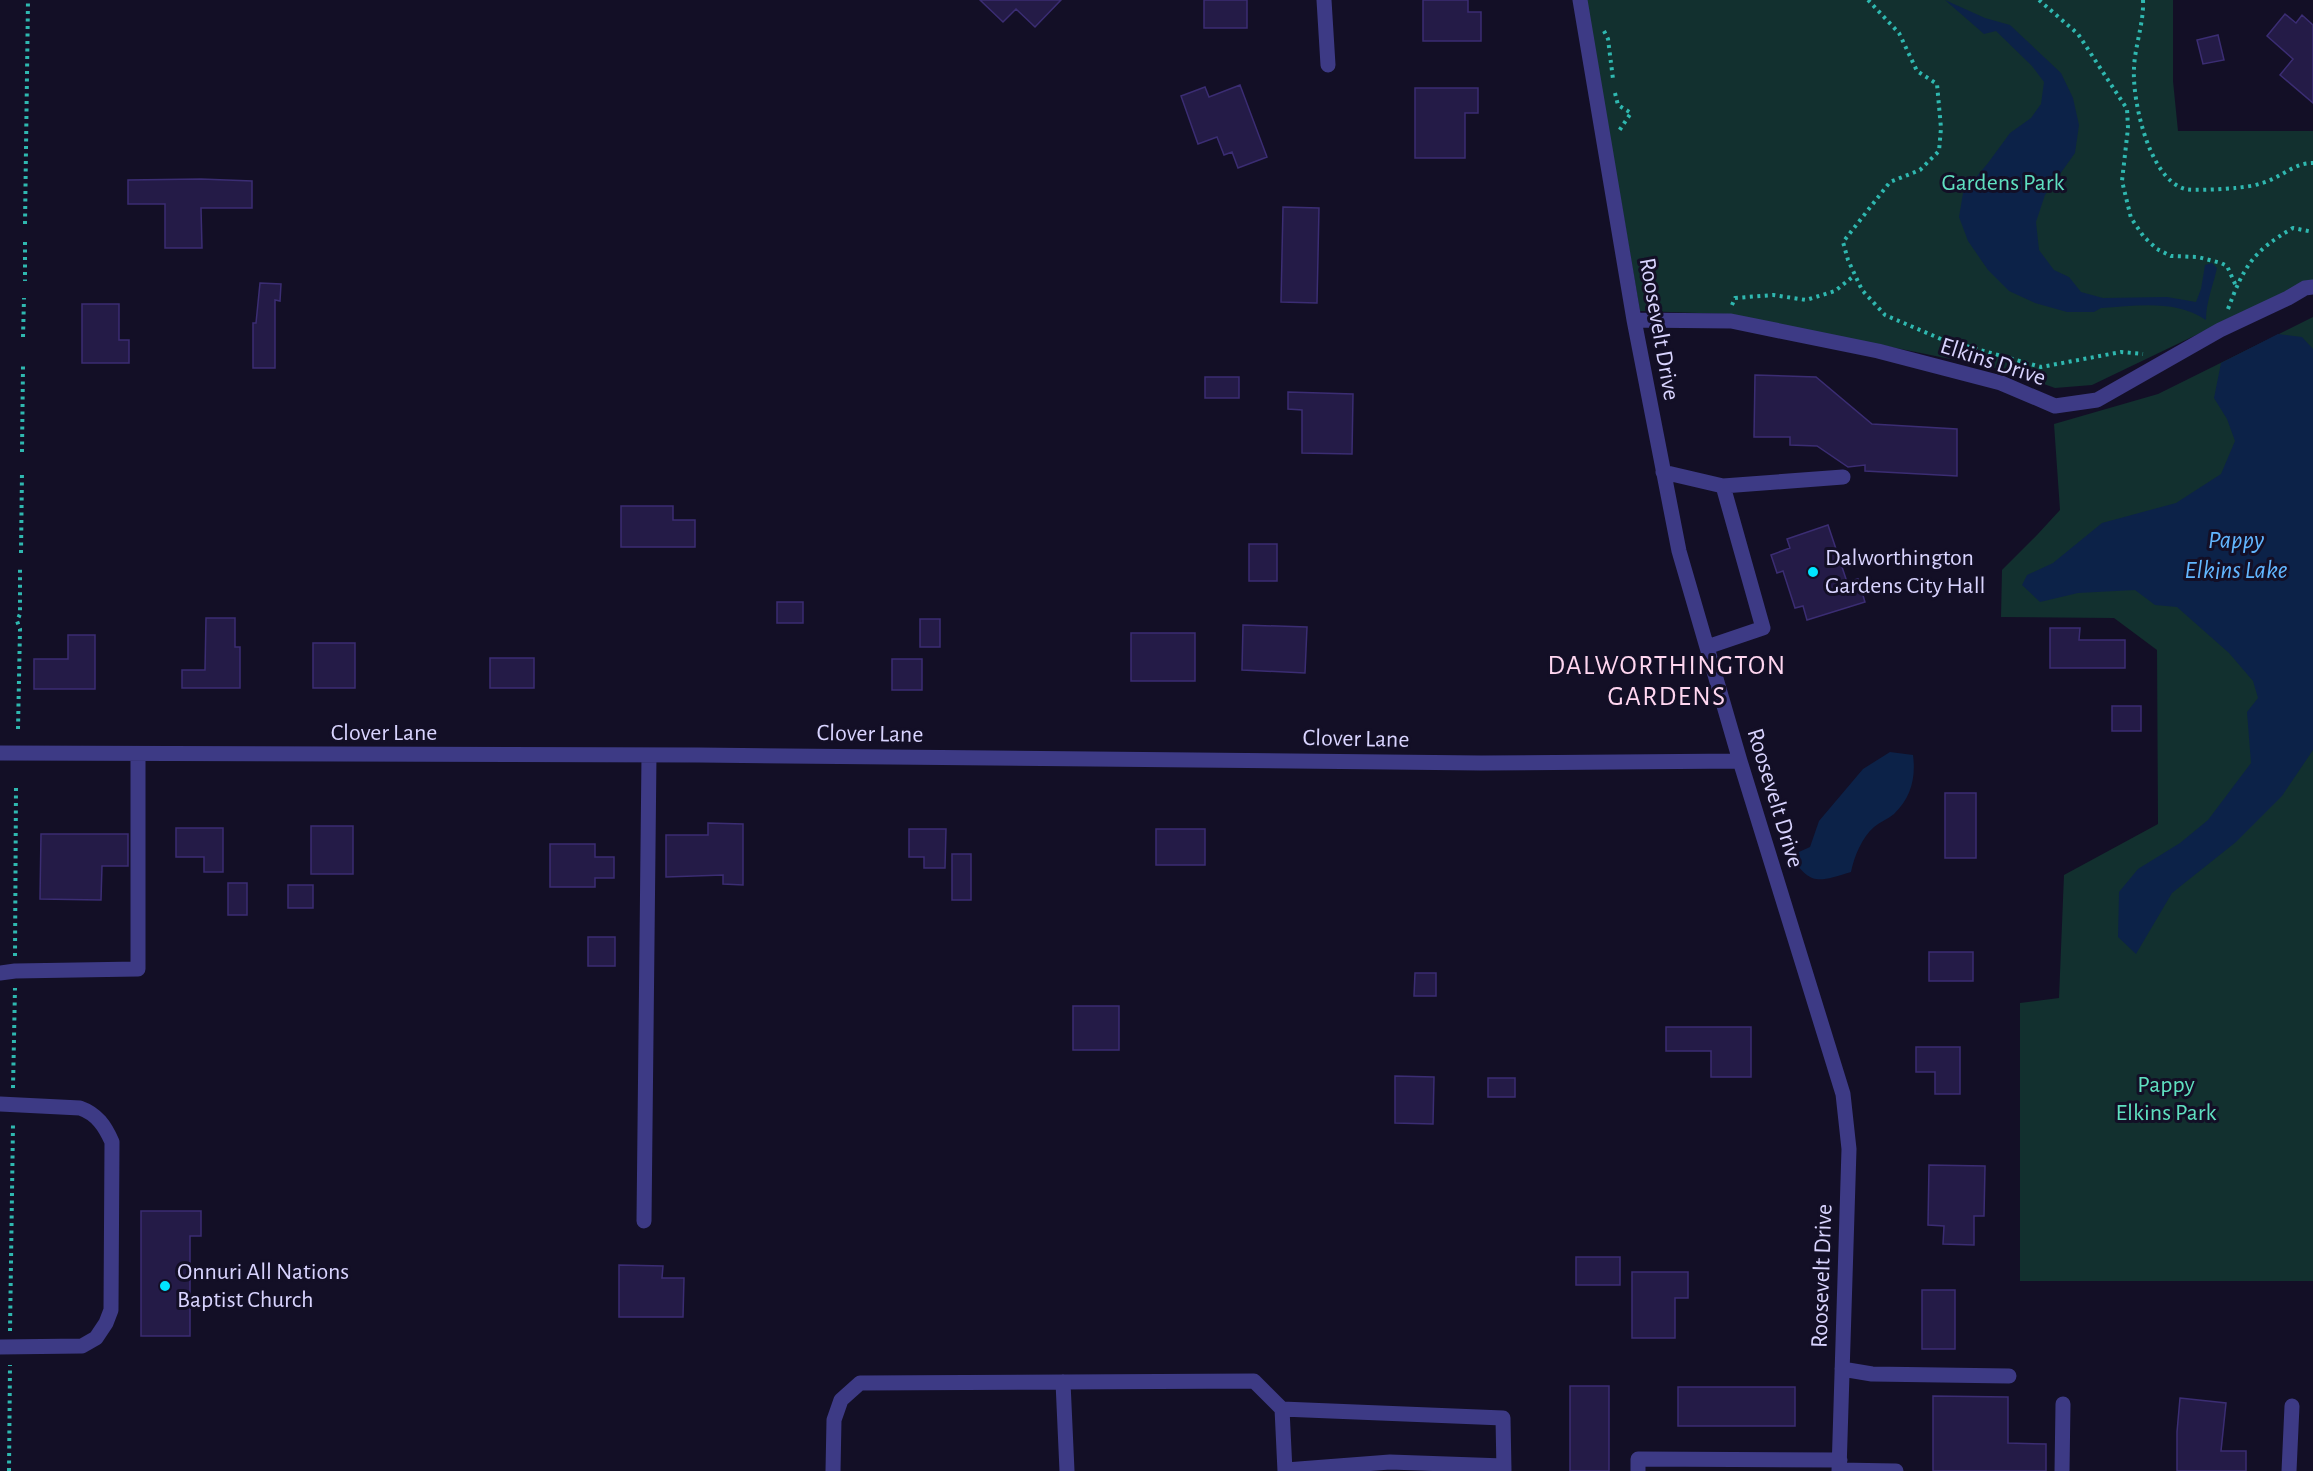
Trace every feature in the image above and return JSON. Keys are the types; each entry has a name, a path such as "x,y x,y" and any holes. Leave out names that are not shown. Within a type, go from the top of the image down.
{"street":[{"path":"1323,0 1328,65"},
{"name":"Roosevelt Drive","path":"1580,0 1634,320 1679,551 1740,761 1843,1094 1849,1149 1839,1467"},
{"name":"Elkins Drive","path":"1634,320 1731,321 1855,346 2001,383 2055,406 2097,400 2220,330 2305,288 2313,287"},
{"path":"1663,472 1723,486 1843,477"},
{"path":"1707,647 1763,628 1723,486"},
{"name":"Clover Lane","path":"0,753 649,755 1469,763 1740,761"},
{"path":"0,973 15,970 138,969 138,754"},
{"path":"645,1221 649,755"},
{"path":"0,1104 80,1108 93,1113 107,1129 112,1142 111,1310 106,1323 96,1338 82,1346 0,1347"},
{"path":"1842,1370 1872,1374 2009,1376"},
{"path":"833,1471 834,1420 841,1400 860,1383 1254,1381 1282,1409 1286,1470 1380,1462 1504,1468 1503,1418 1282,1409"},
{"path":"1063,1382 1067,1471"},
{"path":"2062,1471 2063,1404"},
{"path":"2289,1471 2292,1406"},
{"path":"1638,1471 1638,1459 1896,1471"}],"path":[{"path":"25,225 28,0"},
{"path":"1868,0 1899,33 1917,71 1937,84 1941,128 1939,152 1920,170 1890,182 1843,242 1862,290 1885,315 1941,339 2042,367 2121,352 2173,357"},
{"path":"2039,0 2078,34 2127,109 2128,128 2122,181 2131,218 2144,237 2157,249 2171,256 2198,257 2227,266 2236,286"},
{"path":"2143,0 2134,65 2133,94 2151,150 2162,174 2186,190 2234,189 2262,183 2296,165 2313,163"},
{"path":"1606,153 1631,113 1618,105 1615,91"},
{"path":"2220,330 2236,286 2252,258 2273,240 2293,228 2313,232"},
{"path":"25,242 25,281"},
{"path":"1727,314 1735,298 1773,295 1806,300 1834,291 1855,275"},
{"path":"23,337 24,298"},
{"path":"21,452 23,366"},
{"path":"21,471 21,553"},
{"path":"18,729 20,629 17,621 20,614 20,569"},
{"path":"15,957 16,786"},
{"path":"13,1092 15,985"},
{"path":"10,1332 13,1124"},
{"path":"9,1471 10,1365"}],"green space":[{"name":"Gardens Park","path":"1586,0 2173,0 2173,81 2178,131 2313,131 2313,283 2244,312 2092,385 2055,388 2005,370 1727,314 1640,311"},
{"name":"Pappy Elkins Park","path":"2313,317 2313,1281 2020,1281 2020,1003 2059,998 2064,875 2158,824 2157,650 2114,618 2001,617 2002,570 2060,510 2054,424 2158,394"}],"water":[{"path":"1945,0 1985,18 2010,25 2061,73 2073,98 2079,125 2075,153 2045,195 2036,222 2039,250 2054,270 2069,277 2081,292 2103,298 2167,297 2196,302 2205,265 2212,263 2217,268 2208,300 2206,320 2181,309 2155,305 2101,308 2094,312 2067,312 2035,303 2009,291 1988,270 1968,241 1959,217 1963,193 2010,133 2031,118 2041,104 2044,82 2032,66 1996,31 1984,34"},
{"name":"Pappy Elkins Lake","path":"2278,334 2302,337 2313,349 2313,750 2282,796 2236,842 2172,893 2136,954 2118,937 2119,892 2138,869 2180,843 2208,820 2251,763 2247,712 2258,698 2253,681 2229,653 2177,607 2155,605 2135,590 2078,593 2040,602 2022,585 2027,575 2053,563 2102,523 2176,503 2221,474 2235,441 2227,419 2214,398 2221,363"},
{"path":"1890,752 1913,755 1913,780 1905,801 1894,814 1874,827 1866,836 1856,854 1851,872 1823,879 1816,879 1804,873 1790,856 1810,847 1819,821 1863,769"}],"building":[{"path":"980,0 1061,0 1035,27 1016,9 1003,22"},
{"path":"1204,0 1247,0 1247,28 1204,28"},
{"path":"1423,0 1468,0 1468,12 1481,12 1481,41 1423,41"},
{"path":"2285,14 2296,23 2302,15 2313,25 2313,103 2280,75 2293,59 2267,36"},
{"path":"2218,35 2224,60 2203,64 2197,40"},
{"path":"1240,85 1267,157 1238,168 1232,152 1224,155 1217,137 1198,144 1181,96 1205,87 1209,97"},
{"path":"1415,88 1478,88 1478,113 1465,113 1465,158 1415,158"},
{"path":"128,180 252,181 252,208 201,208 202,248 165,248 165,204 128,204"},
{"path":"1283,207 1319,208 1317,303 1281,302"},
{"path":"260,283 281,284 280,301 275,300 275,368 253,368 253,323 256,323"},
{"path":"82,304 119,304 119,340 129,340 129,363 82,363"},
{"path":"1755,375 1816,377 1872,424 1957,429 1957,476 1865,471 1865,465 1848,467 1817,446 1790,445 1790,437 1754,437"},
{"path":"1205,377 1239,377 1239,398 1205,398"},
{"path":"1288,392 1353,394 1352,454 1302,453 1302,410 1288,409"},
{"path":"621,506 673,506 673,520 695,520 695,547 621,547"},
{"name":"Dalworthington Gardens City Hall","path":"1828,525 1847,582 1858,579 1865,602 1807,620 1803,606 1795,608 1783,571 1777,573 1771,555 1790,548 1787,539"},
{"path":"1249,544 1277,544 1277,581 1249,581"},
{"path":"777,602 803,602 803,623 777,623"},
{"path":"206,618 235,618 235,647 240,647 240,688 182,688 182,670 205,670"},
{"path":"920,619 940,619 940,647 920,647"},
{"path":"1243,625 1307,627 1305,673 1242,670"},
{"path":"2050,628 2080,628 2079,640 2125,640 2125,668 2050,668"},
{"path":"1131,633 1195,633 1195,681 1131,681"},
{"path":"68,635 95,635 95,689 34,689 34,659 68,659"},
{"path":"313,643 355,643 355,688 313,688"},
{"path":"490,658 534,658 534,688 490,688"},
{"path":"892,659 922,659 922,690 892,690"},
{"path":"2112,706 2141,706 2141,731 2112,731"},
{"path":"1945,793 1976,793 1976,858 1945,858"},
{"path":"708,823 743,824 743,885 723,884 723,875 666,877 666,835 708,835"},
{"path":"311,826 353,826 353,874 311,874"},
{"path":"176,828 223,828 223,872 204,872 204,857 176,857"},
{"path":"909,829 946,829 945,868 924,868 924,857 909,857"},
{"path":"1156,829 1205,829 1205,865 1156,865"},
{"path":"41,834 128,834 128,866 102,866 101,900 40,899"},
{"path":"550,844 595,844 595,857 614,857 614,878 595,878 595,887 550,887"},
{"path":"952,854 971,854 971,900 952,900"},
{"path":"228,883 247,883 247,915 228,915"},
{"path":"288,885 313,885 313,908 288,908"},
{"path":"588,937 615,937 615,966 588,966"},
{"path":"1929,952 1973,952 1973,981 1929,981"},
{"path":"1415,973 1436,973 1436,996 1414,996"},
{"path":"1073,1006 1119,1006 1119,1050 1073,1050"},
{"path":"1666,1027 1751,1027 1751,1077 1711,1077 1711,1051 1666,1051"},
{"path":"1916,1047 1960,1047 1960,1094 1935,1094 1935,1072 1916,1072"},
{"path":"1395,1076 1434,1077 1433,1124 1395,1123"},
{"path":"1488,1078 1515,1078 1515,1097 1488,1097"},
{"path":"1929,1165 1985,1166 1984,1216 1974,1216 1974,1245 1943,1244 1944,1226 1928,1225"},
{"name":"Onnuri All Nations Baptist Church","path":"141,1211 201,1211 201,1236 190,1236 190,1336 141,1336"},
{"path":"1576,1257 1620,1257 1620,1285 1576,1285"},
{"path":"619,1265 663,1266 662,1278 684,1278 683,1317 619,1317"},
{"path":"1632,1272 1688,1272 1688,1298 1675,1298 1675,1338 1632,1338"},
{"path":"1922,1290 1955,1290 1955,1349 1922,1349"},
{"path":"1570,1386 1609,1386 1609,1471 1570,1471"},
{"path":"1678,1387 1795,1387 1795,1426 1678,1426"},
{"path":"1933,1396 2008,1397 2008,1443 2046,1444 2046,1471 1933,1471"},
{"path":"2180,1398 2226,1403 2221,1451 2246,1451 2246,1471 2177,1471"}],"place":[{"name":"Dalworthington Gardens City Hall","path":"1813,572"},
{"name":"Onnuri All Nations Baptist Church","path":"165,1286"}],"district":[{"name":"DALWORTHINGTON GARDENS","path":"1667,680"}]}
